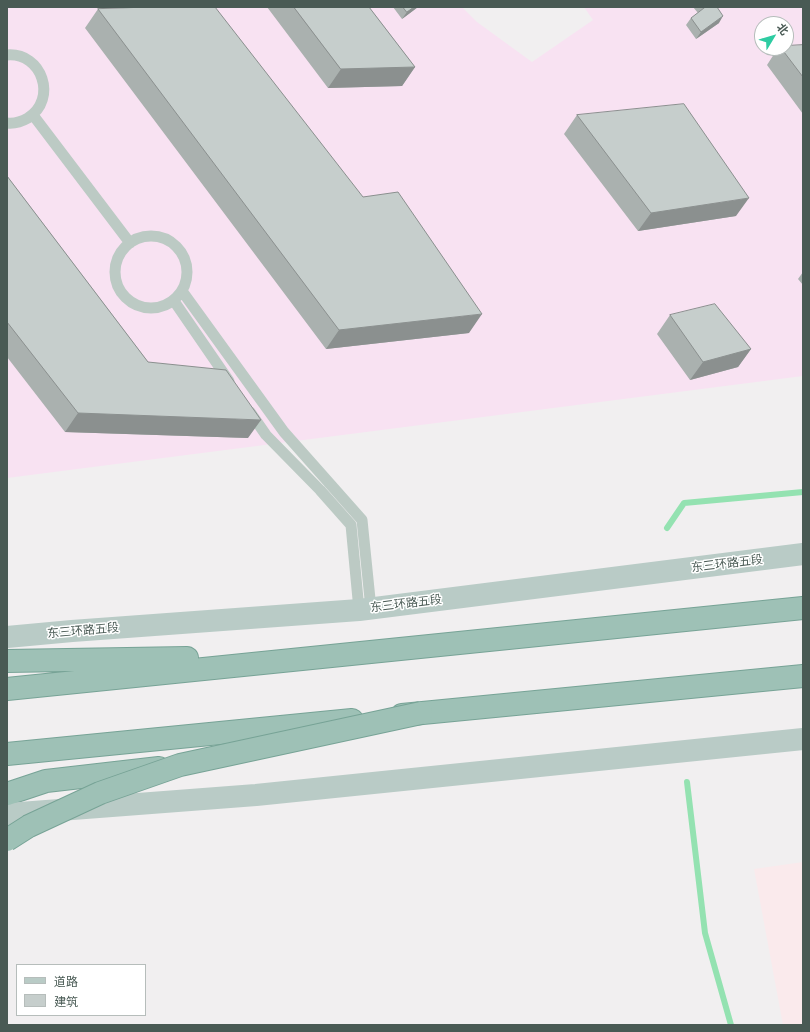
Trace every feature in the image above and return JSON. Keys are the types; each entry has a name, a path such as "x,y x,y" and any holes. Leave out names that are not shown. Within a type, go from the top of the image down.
{"highway":[{"path":"7,689 803,608"},
{"path":"7,661 218,657 384,650"},
{"path":"7,754 803,676"},
{"path":"7,794 46,781 180,765 422,713"},
{"path":"7,840 29,826 100,793 180,765"}],"main road":[{"name":"东三环路五段","path":"7,637 365,610 803,554"},
{"path":"7,814 256,795 803,739"}],"lane":[{"path":"7,55 13,54 34,64 40,73 44,84 40,106 33,115 23,121 7,123"},
{"path":"33,115 130,243"},
{"path":"152,236 164,239 175,245 183,255 187,268 187,280 182,292 174,301 163,307 152,309 140,307 130,302 122,294 117,284 115,272 116,261 122,251 130,243 140,238 152,236"},
{"path":"182,292 284,432 362,520 365,610"},
{"path":"174,301 235,390"},
{"path":"244,403 266,435 320,490 351,525 365,610"}],"shaded area":[{"path":"7,7 462,7 477,22 532,62 593,20 584,7 803,7 803,376 7,478"},
{"path":"803,862 803,1025 783,1025 754,869"}],"building":[{"path":"215,7 363,197 398,192 482,314 339,330 98,9"},
{"path":"294,7 369,7 415,67 341,69"},
{"path":"403,7 414,7 407,12"},
{"path":"703,7 717,7 723,16 701,32 691,18 704,8"},
{"path":"803,45 803,77 787,56 794,56 794,46"},
{"path":"684,104 749,198 651,213 577,115"},
{"path":"7,176 148,362 226,370 261,420 78,413 7,322"},
{"path":"715,304 751,349 703,362 670,315"}],"waterway":[{"path":"667,528 684,503 803,492"},
{"path":"687,782 705,933 731,1025"}]}
